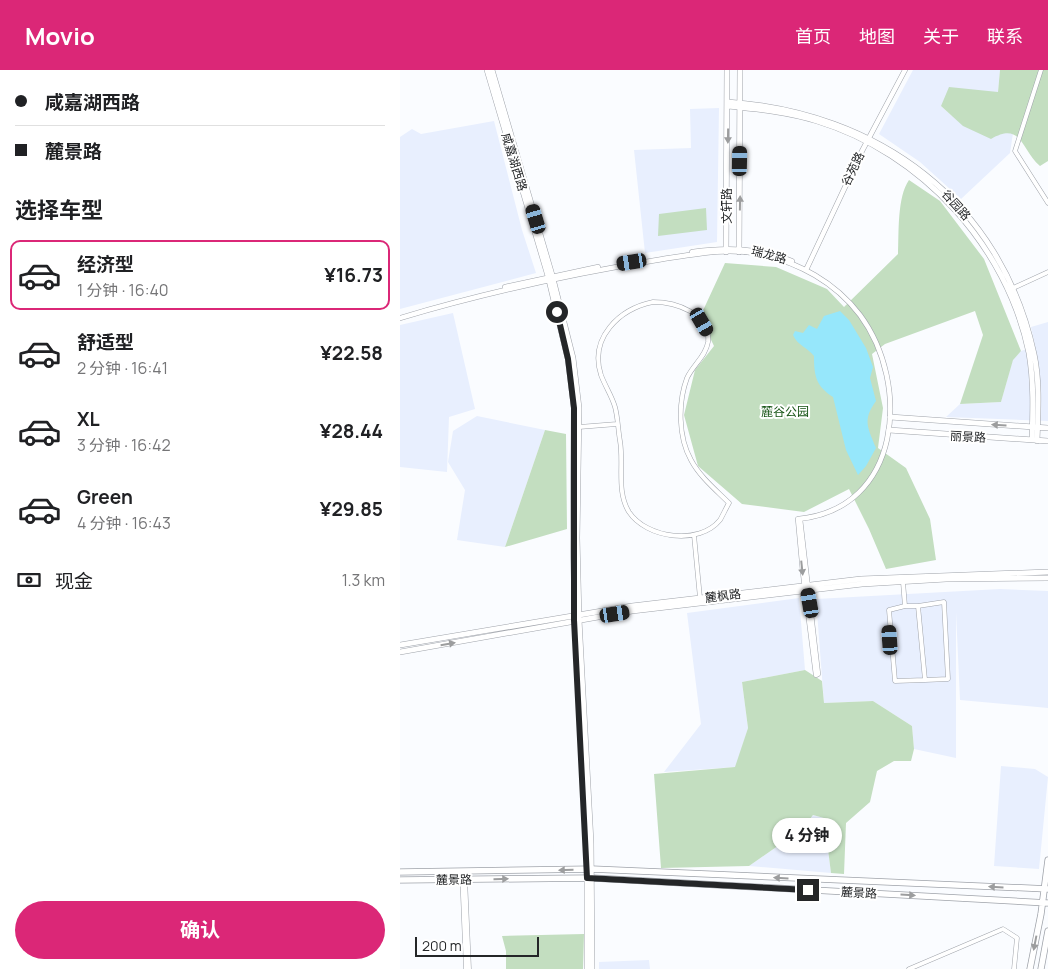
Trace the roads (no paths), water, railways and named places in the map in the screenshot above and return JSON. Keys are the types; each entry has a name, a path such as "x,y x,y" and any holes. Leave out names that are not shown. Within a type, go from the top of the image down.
{"main road":[{"name":"咸嘉湖西路","path":"487,70 551,279 568,359 574,408 577,617 590,878 592,969"},
{"name":"咸嘉湖西路","path":"492,70 573,358 579,427 577,617"},
{"name":"文轩路","path":"726,250 727,70"},
{"name":"文轩路","path":"739,250 740,70"},
{"name":"谷园路","path":"727,104 803,112 846,127 920,170 954,202 988,245 1011,288 1035,358 1035,440"},
{"name":"谷园路","path":"867,139 904,164 938,192 963,219 989,254 1005,286 1026,343 1032,379 1035,427"},
{"name":"丽景路","path":"892,417 1048,428"},
{"name":"丽景路","path":"890,430 1048,441"},
{"name":"麓枫路","path":"400,645 700,598 806,588 880,578 1048,572"},
{"path":"400,652 577,617 806,588 903,582 1048,578"},
{"path":"1030,969 1045,903 1048,860"},
{"name":"麓景路","path":"400,872 589,869 1046,889"},
{"name":"咸嘉湖西路","path":"587,969 590,878"},
{"name":"麓景路","path":"400,880 590,878 1045,903"},
{"path":"1041,969 1048,931"}],"street":[{"name":"谷苑路","path":"805,268 867,139 904,70"},
{"path":"1041,70 1015,151 1048,203"},
{"name":"瑞龙路","path":"400,317 604,266 726,250 739,250 770,257 805,268 829,281 846,295 861,313 877,337 884,352 891,379 892,417 880,464 864,487 832,511 799,520 806,588"},
{"path":"1011,288 1048,272"},
{"path":"667,302 682,306 702,322 707,331 708,341 705,352 688,376 685,385 682,418 684,441 691,460 697,469 728,503 719,521 694,534 687,537 654,531 630,514 624,504 621,488 621,444 618,424 615,408 601,375 598,353 608,327 619,316 643,304 667,302"},
{"path":"579,427 618,424"},
{"path":"694,534 700,598"},
{"path":"903,582 905,606"},
{"path":"806,588 818,674 816,675 806,588"},
{"path":"944,602 948,679 895,681 889,610 905,606 918,606 944,602"},
{"path":"918,606 925,680"},
{"path":"462,871 464,879 468,969"},
{"path":"909,969 1003,929 1017,938 1014,969"}],"water":[{"path":"840,311 849,320 866,348 873,367 870,378 876,401 869,414 868,424 876,448 866,466 858,475 846,450 833,397 823,389 817,380 814,356 797,342 793,335 795,331 803,333 809,325 817,329 824,316"}],"park label":[{"name":"麓谷公园","path":"785,412"}]}
